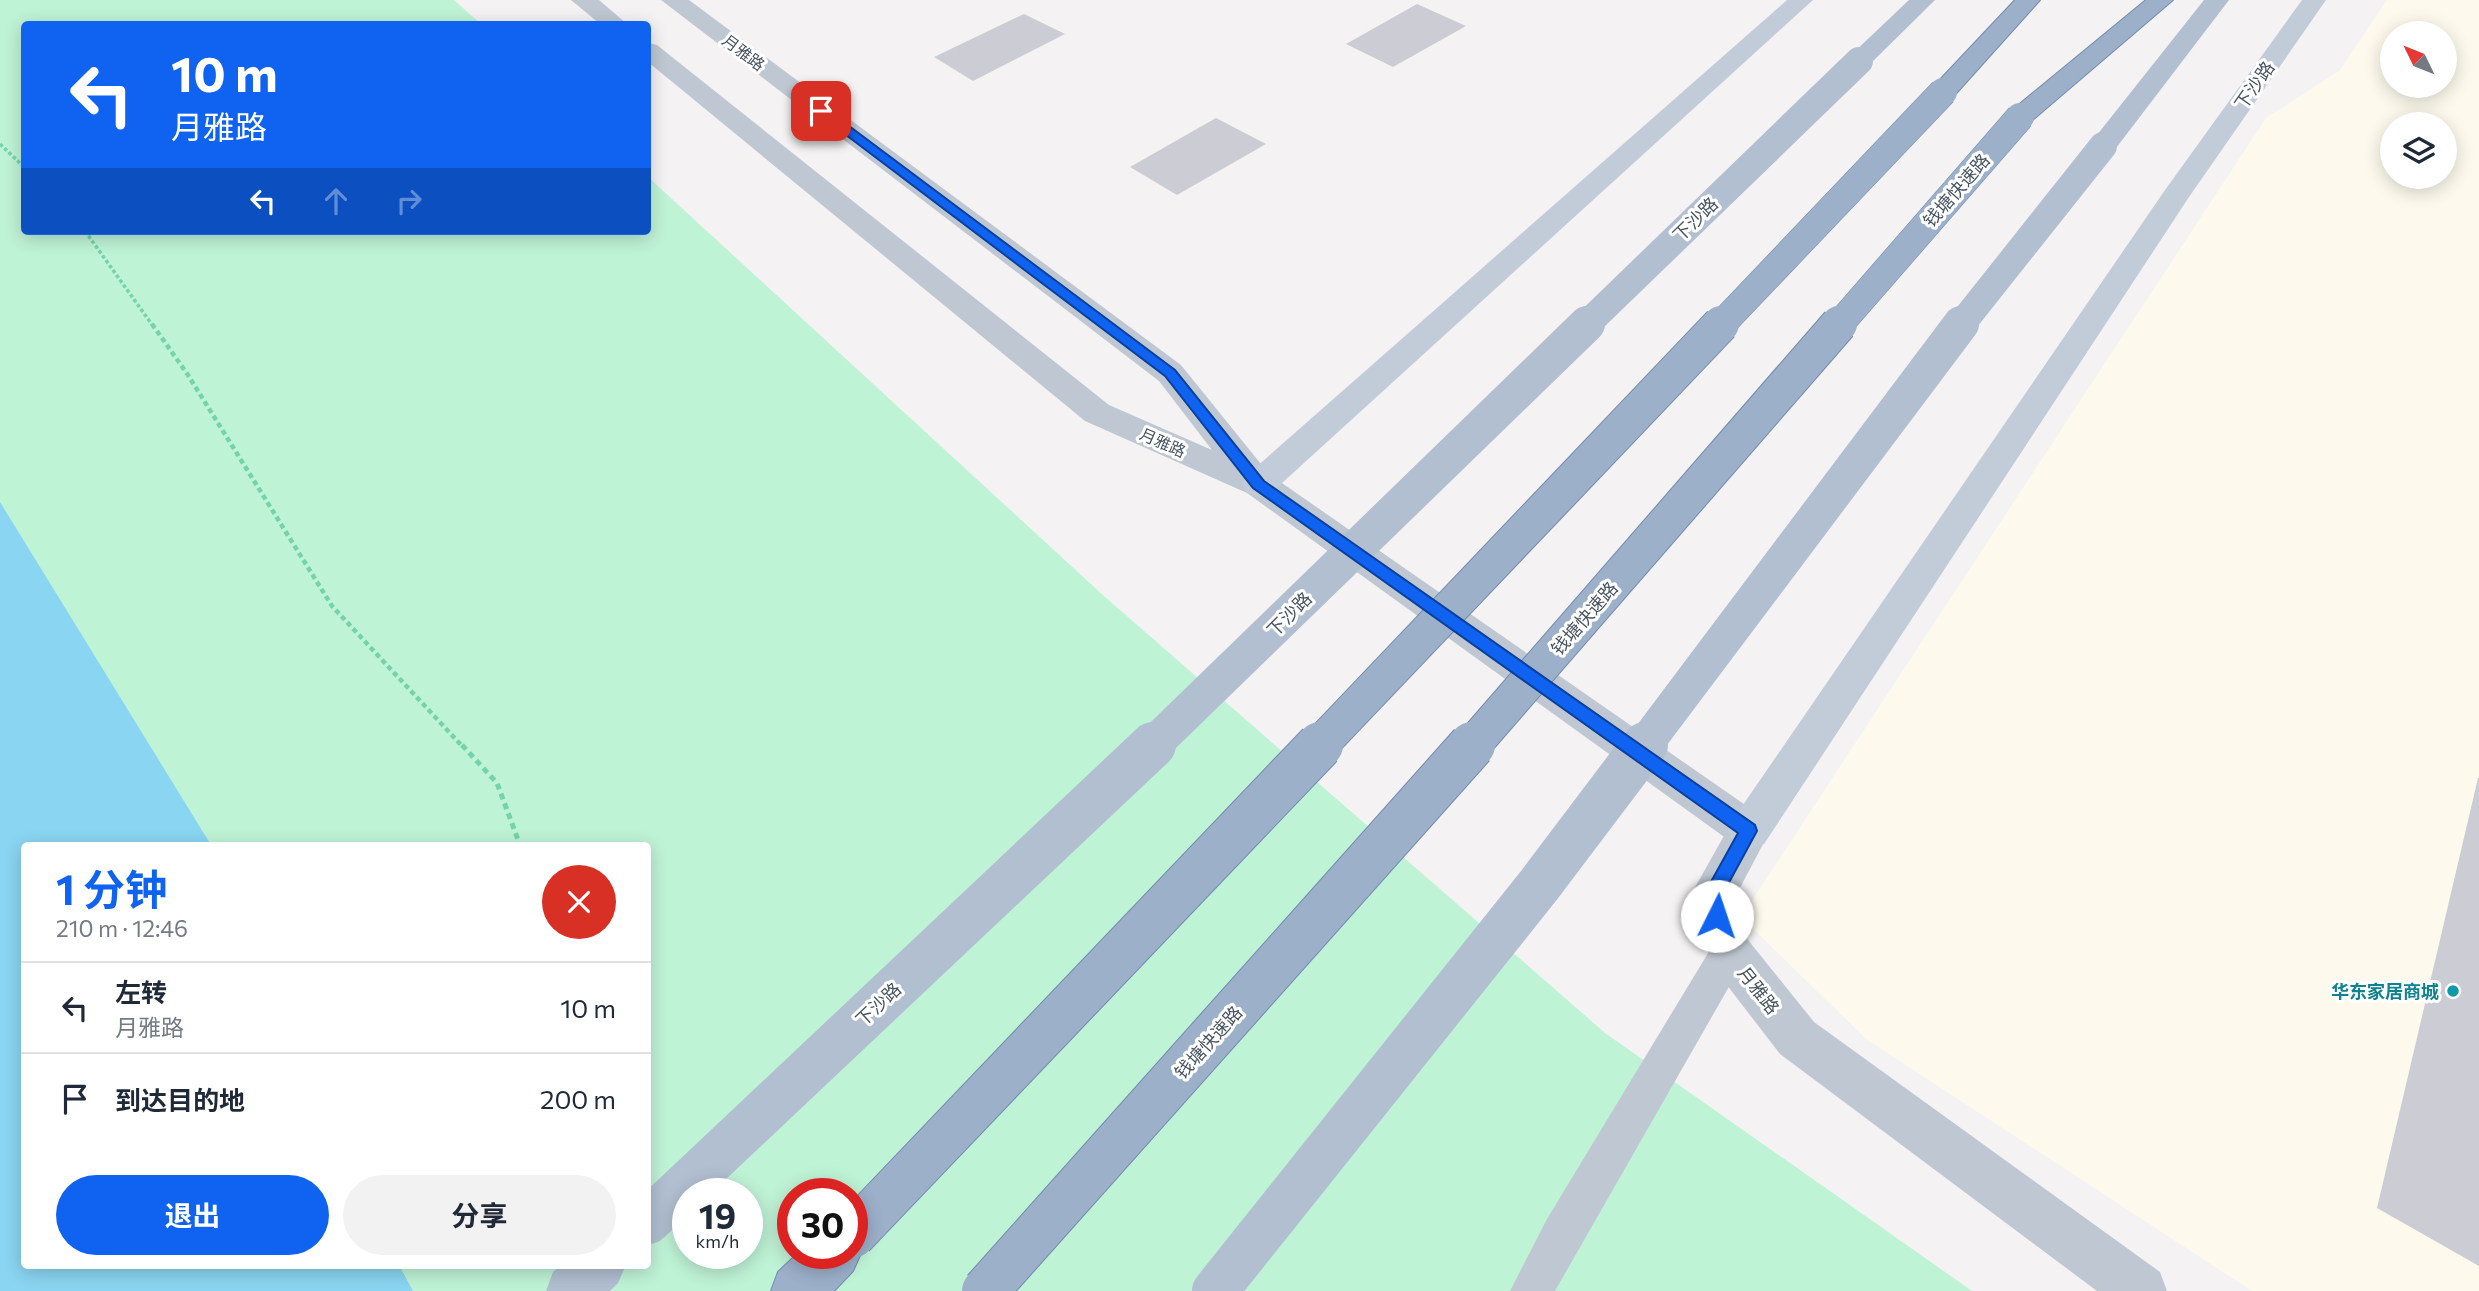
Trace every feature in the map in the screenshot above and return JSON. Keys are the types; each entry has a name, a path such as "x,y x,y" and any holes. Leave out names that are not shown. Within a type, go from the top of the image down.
{"highway":[{"path":"1943,92 2001,0"},
{"path":"868,1218 2028,0"},
{"path":"2020,117 2161,0"},
{"name":"钱塘快速路","path":"985,1291 1419,806 2020,117 2109,11"},
{"path":"797,1291 819,1269"}],"main road":[{"path":"1259,484 1801,0"},
{"name":"下沙路","path":"651,1218 1235,668 1440,465 1923,0"},
{"path":"1215,1291 1540,884 1969,314 2217,0"},
{"name":"下沙路","path":"1749,831 2175,196 2314,0"},
{"path":"572,1291 596,1269"}],"street":[{"path":"583,0 610,21"},
{"name":"月雅路","path":"673,0 1170,373 1259,484"},
{"name":"月雅路","path":"651,52 1097,413 1259,484 1749,831 1711,898 1729,951 1797,1038 2141,1291"}],"lane":[{"path":"1532,1291 1562,1234 1729,951"}],"path":[{"path":"0,144 21,164"},
{"path":"88,235 188,375 332,606 497,783 519,842"}],"shaded area":[{"path":"2387,0 2479,0 2479,1291 2252,1291 1866,1039 1741,917 2266,118 2340,70"}],"green space":[{"path":"0,0 454,0 478,21 21,21 21,235 651,235 651,180 1105,597 1605,1033 1972,1291 0,1291"}],"water":[{"path":"0,502 209,842 21,842 21,1269 401,1269 413,1291 0,1291"}],"building":[{"path":"1417,4 1466,26 1393,67 1346,44"},
{"path":"1024,14 1065,34 973,81 934,57"},
{"path":"1216,118 1266,144 1177,195 1130,167"},
{"name":"华东家居商城","path":"2479,778 2479,1266 2377,1208"}],"place":[{"name":"华东家居商城","path":"2453,991"}],"route":[{"path":"821,111 1170,373 1259,484 1749,831 1711,898 1717,916"}]}
